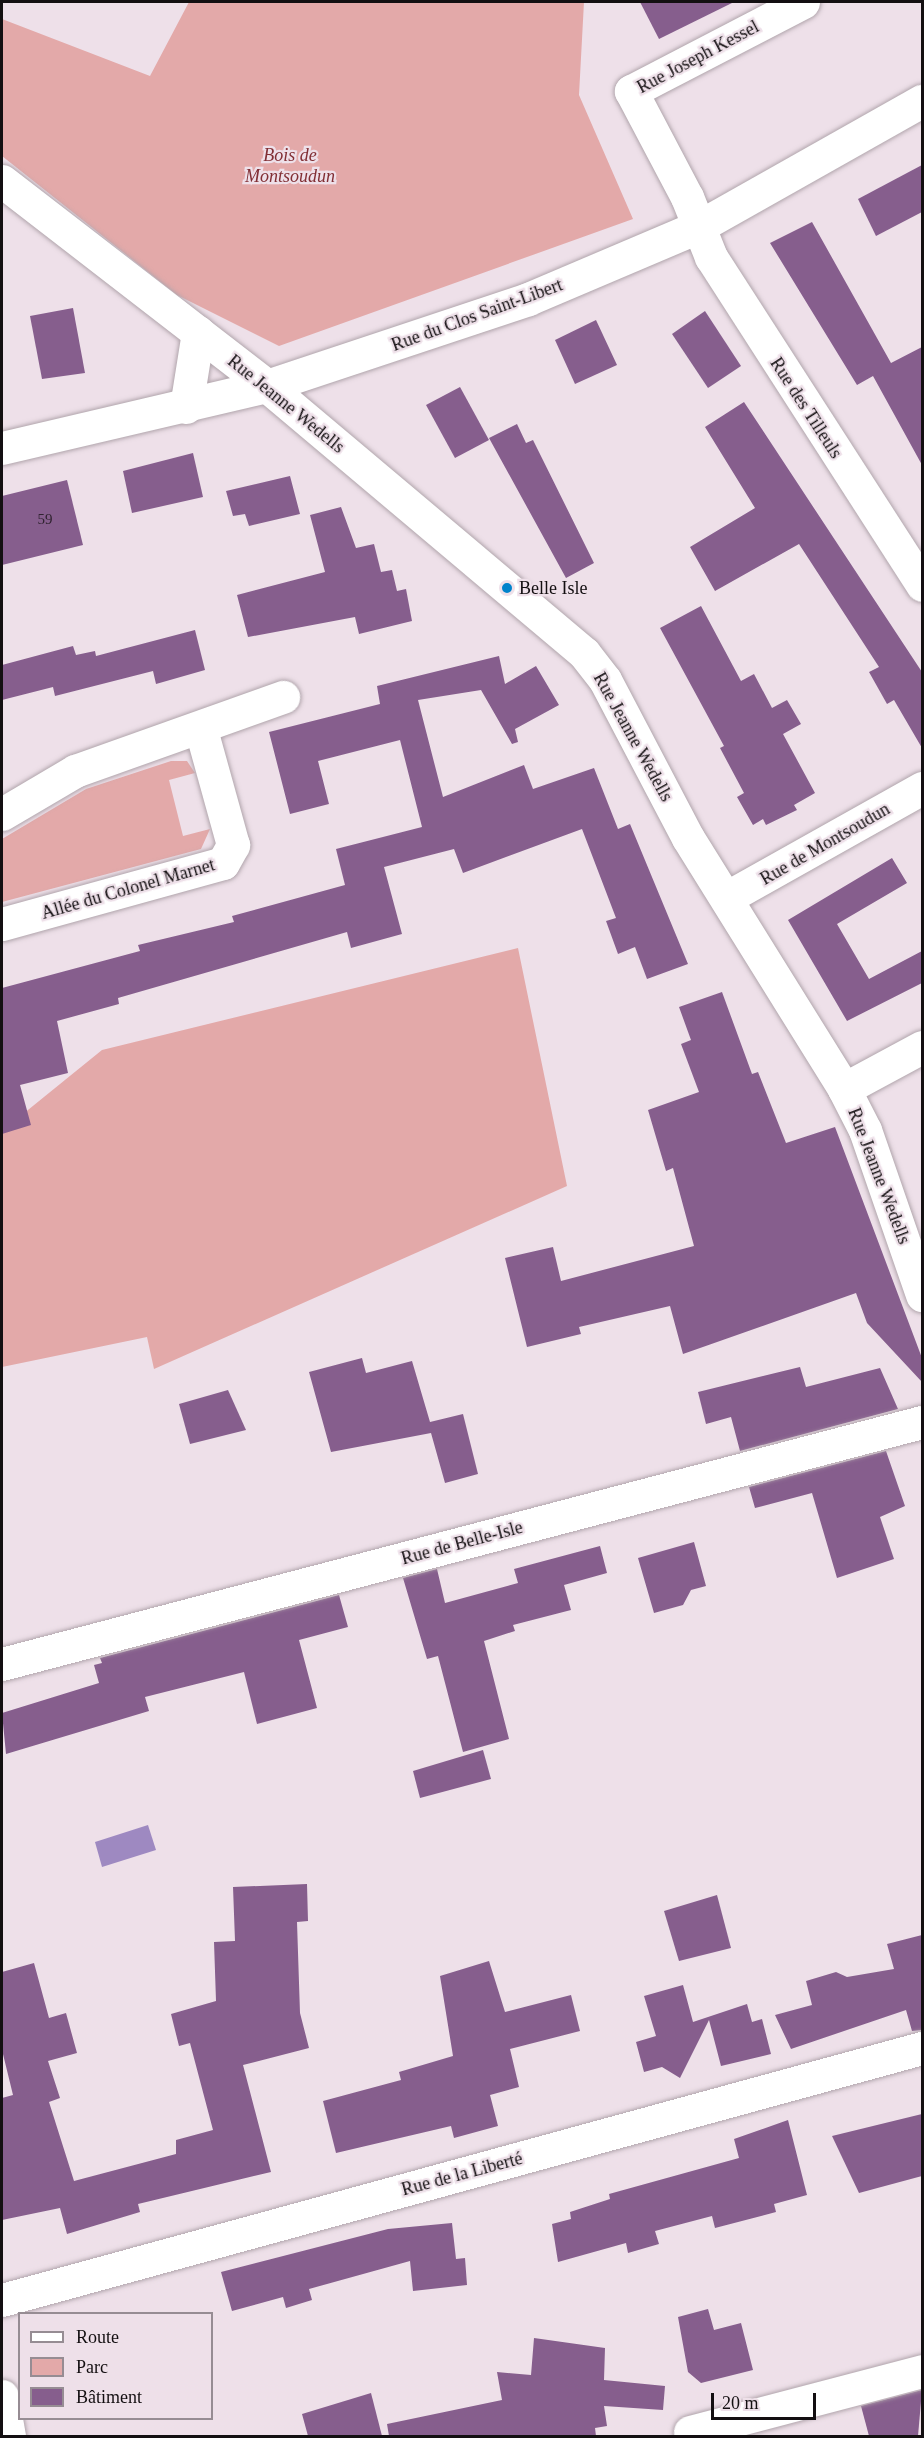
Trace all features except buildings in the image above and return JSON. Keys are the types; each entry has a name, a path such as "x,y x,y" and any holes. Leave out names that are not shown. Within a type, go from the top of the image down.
{"street":[{"name":"Rue Joseph Kessel","path":"698,227 631,91 802,2"},
{"name":"Rue du Clos Saint-Libert","path":"2,448 186,407 267,386 528,299 698,227 922,101"},
{"name":"Rue Jeanne Wedells","path":"2,181 267,386 584,653 605,680 688,838 844,1089 865,1130 922,1295"},
{"name":"Rue des Tilleuls","path":"698,227 795,394 922,585"},
{"path":"186,407 198,332"},
{"path":"2,814 75,771 201,730 283,697"},
{"name":"Allée du Colonel Marnet","path":"2,924 223,863 234,845 201,730"},
{"name":"Rue de Montsoudun","path":"726,898 922,788"},
{"path":"844,1089 922,1047"},
{"name":"Rue de Belle-Isle","path":"2,1664 922,1422"},
{"name":"Rue de la Liberté","path":"2,2300 922,2048"},
{"path":"690,2432 922,2371"},
{"path":"2,2396 9,2436"}],"green space":[{"name":"Bois de Montsoudun","path":"189,2 584,2 579,95 633,219 279,346 177,295 2,156 2,19 150,76"},
{"path":"171,761 187,761 195,773 169,780 183,836 210,829 201,849 2,902 2,839 86,789"},
{"path":"518,948 567,1186 154,1369 147,1337 2,1367 2,1131 102,1050"}],"shaded area":[{"path":"148,1825 156,1850 102,1867 95,1842"}],"place":[{"name":"Belle Isle","path":"507,588"}]}
